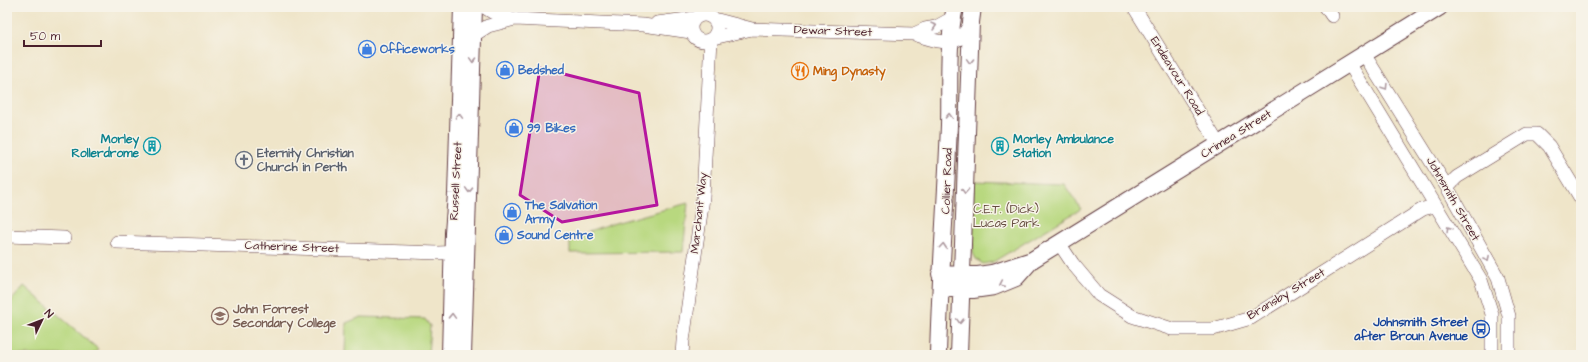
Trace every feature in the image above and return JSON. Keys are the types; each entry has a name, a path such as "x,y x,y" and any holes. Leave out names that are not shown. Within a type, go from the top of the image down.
{"main road":[{"name":"Crimea Street","path":"940,282 962,282 973,290 994,287 1016,278 1032,260 1440,7"},
{"name":"Collier Road","path":"938,355 940,282 946,213 951,41 954,12"},
{"name":"Collier Road","path":"959,355 972,14"},
{"name":"Russell Street","path":"450,355 460,252 469,18"},
{"name":"Russell Street","path":"460,252 463,355"}],"street":[{"path":"484,7 492,12 515,19 643,25 694,36 704,41 712,38 717,31 717,26 714,19 705,14 694,18 643,25"},
{"name":"Endeavour Road","path":"1134,7 1219,145"},
{"name":"Dewar Street","path":"914,34 925,29 936,27 954,12"},
{"path":"951,41 960,38 972,14"},
{"path":"469,18 488,26 515,19"},
{"path":"694,18 691,24 694,36"},
{"name":"Dewar Street","path":"714,19 752,29 914,34 927,39 951,41"},
{"name":"Dewar Street","path":"712,38 752,29"},
{"name":"Marchant Way","path":"694,36 701,56 709,70"},
{"name":"Marchant Way","path":"682,355 703,198 712,38"},
{"name":"Johnsmith Street","path":"1364,54 1447,187 1498,278 1509,316 1509,355"},
{"name":"Johnsmith Street","path":"1349,63 1481,280 1492,314 1492,355"},
{"path":"1447,187 1457,177 1527,134 1536,134 1549,146 1581,199"},
{"name":"Bransby Street","path":"1059,244 1073,264 1099,295 1132,316 1172,329 1213,330 1250,318 1423,209 1435,206"},
{"path":"7,236 64,238"},
{"name":"Catherine Street","path":"117,242 460,252"}],"highlighted area":[{"path":"540,68 639,93 657,205 562,222 520,195"}],"green space":[{"name":"C.E.T. (Dick) Lucas Park","path":"973,181 1064,184 1081,209 993,262 983,264 976,259 973,253"},
{"path":"688,203 683,252 570,253 570,236 583,234 615,223"},
{"path":"24,286 98,349 93,355 7,355 7,306"},
{"path":"361,317 425,319 430,326 428,355 345,355 346,323"}],"place":[{"name":"Officeworks","path":"367,49"},
{"name":"Bedshed","path":"505,70"},
{"name":"Ming Dynasty","path":"800,71"},
{"name":"99 Bikes","path":"514,128"},
{"name":"Morley Rollerdrome","path":"152,146"},
{"name":"Morley Ambulance Station","path":"1000,146"},
{"name":"Eternity Christian Church in Perth","path":"244,160"},
{"name":"The Salvation Army","path":"512,212"},
{"name":"Sound Centre","path":"504,235"},
{"name":"John Forrest Secondary College","path":"220,316"},
{"name":"Johnsmith Street after Broun Avenue","path":"1481,329"}]}
